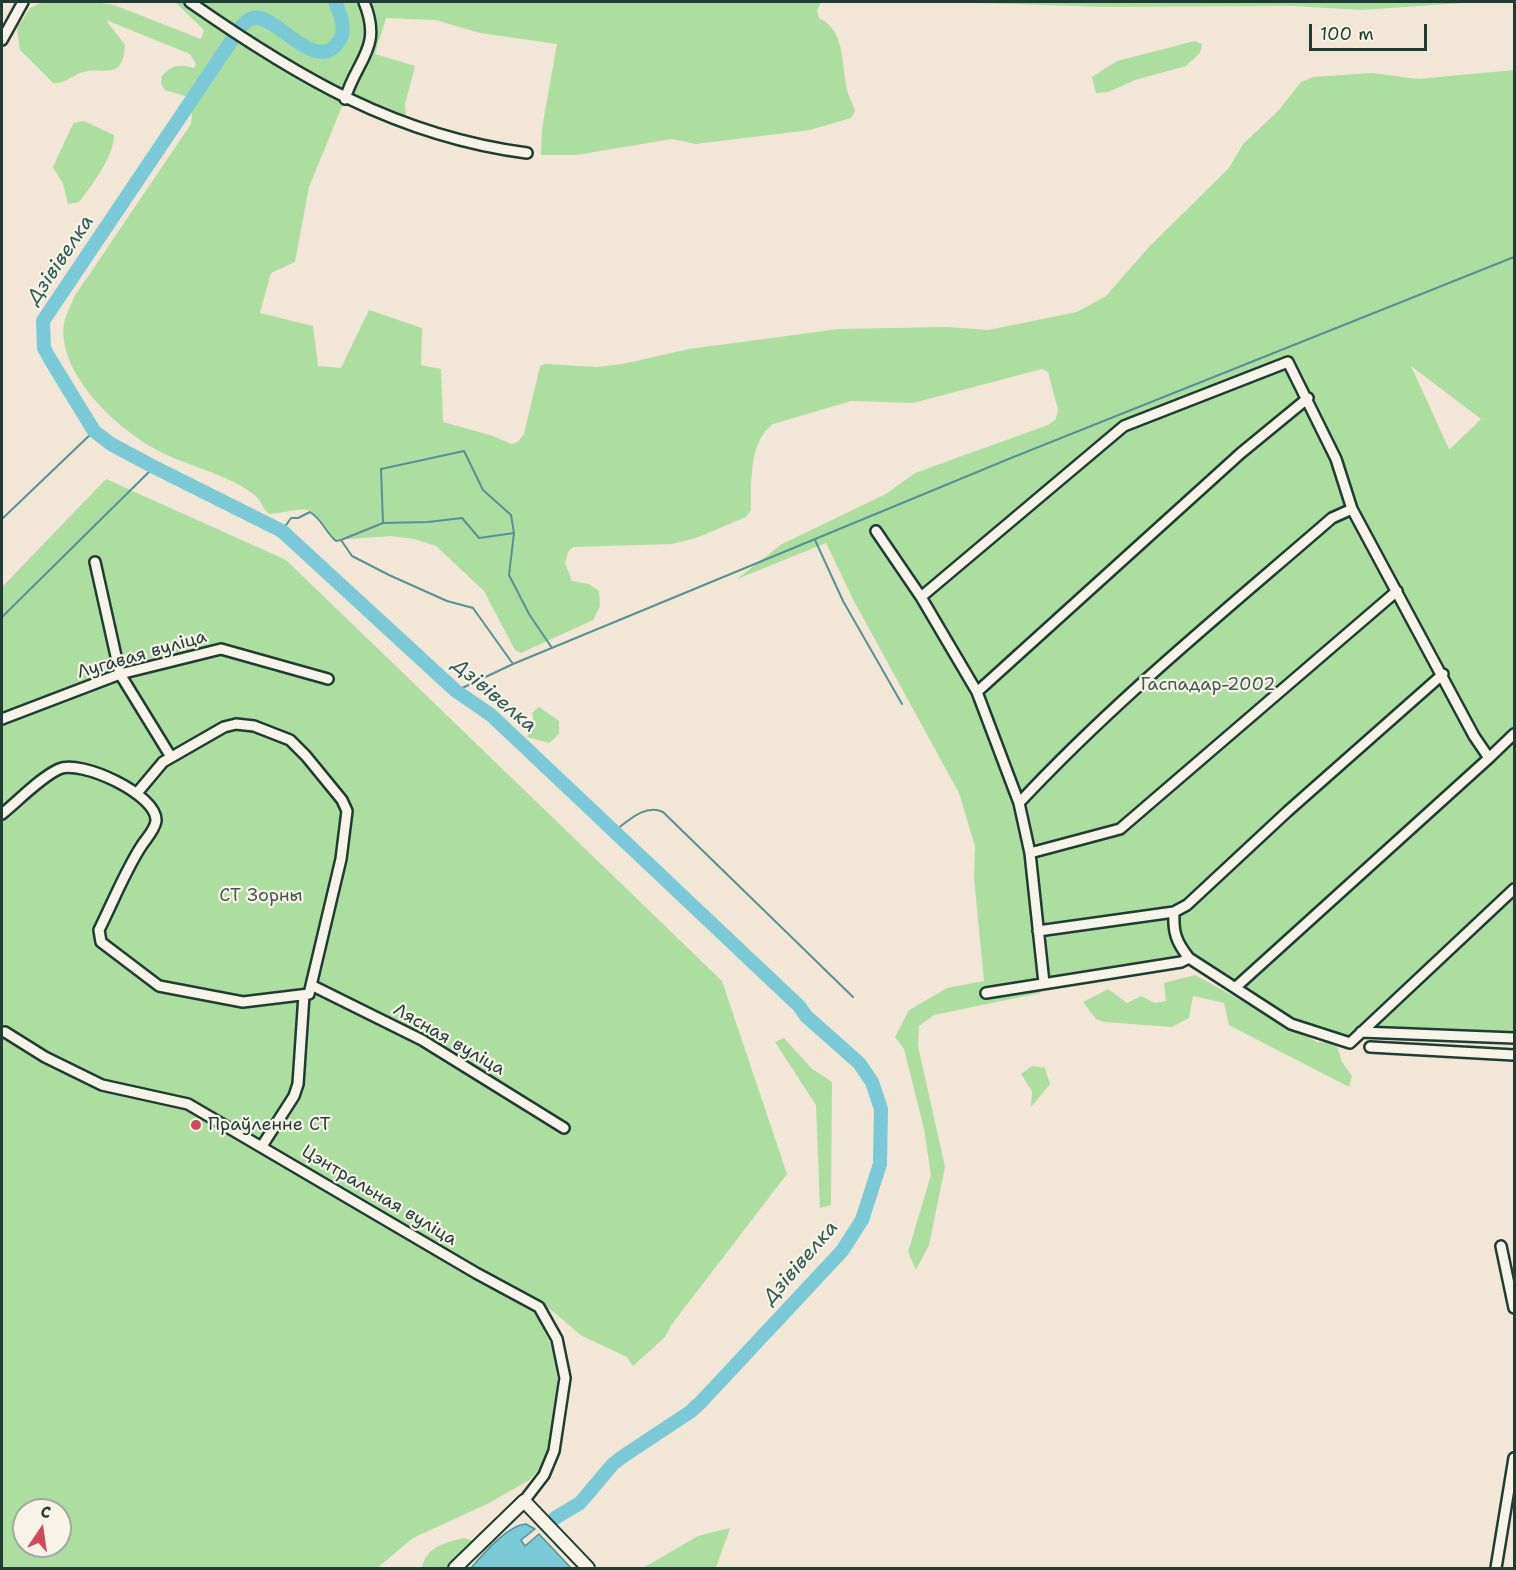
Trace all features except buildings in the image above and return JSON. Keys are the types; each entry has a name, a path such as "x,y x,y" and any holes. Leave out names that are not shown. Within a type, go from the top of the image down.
{"street":[{"path":"190,2 229,29 345,99 446,138 527,153"},
{"path":"345,99 367,52 372,32 364,2"},
{"path":"2,40 19,4"},
{"path":"921,597 1124,426 1288,362 1308,398 1336,459 1352,509 1443,674 1474,736 1489,758"},
{"path":"976,692 1241,453 1308,398"},
{"path":"1018,803 1047,772 1168,660 1332,518 1352,509"},
{"path":"876,531 921,597 976,692 1018,803 1030,853 1044,983"},
{"path":"95,562 120,675 171,757"},
{"path":"1030,853 1119,829 1396,591"},
{"name":"Лугавая вуліца","path":"2,719 120,675 221,649 328,679"},
{"path":"1038,931 1174,912 1186,905 1443,674"},
{"path":"2,814 59,769 71,766 87,768 137,794 155,813 156,824 136,854 99,930 101,942 159,986 243,1002 309,994 313,986 341,859 347,811 342,801 290,740 254,726 236,723 224,727 163,762 137,794"},
{"path":"1236,987 1515,734"},
{"path":"1174,912 1173,931 1178,945 1189,958 1291,1023 1350,1043 1515,889"},
{"path":"986,993 1180,962 1189,958"},
{"name":"Лясная вуліца","path":"313,986 422,1040 564,1128"},
{"path":"262,1146 294,1096 298,1084 304,995"},
{"name":"Цэнтральная вуліца","path":"5,1032 45,1058 102,1085 188,1104 476,1273 539,1307 556,1339 565,1378 554,1451 544,1475 524,1501"},
{"path":"1362,1032 1515,1038"},
{"path":"1370,1047 1515,1055"},
{"path":"1501,1246 1515,1308"},
{"path":"1496,1569 1515,1458"},
{"path":"455,1569 524,1501 588,1569"}],"green space":[{"name":"Гаспадар-2002","path":"43,2 94,2 114,5 201,39 204,30 175,2 362,2 369,27 368,42 358,68 348,82 342,86 335,88 264,47 345,99 309,187 295,262 271,273 260,313 313,326 318,366 341,368 369,310 422,328 421,365 441,369 443,422 493,436 511,444 518,442 524,434 540,366 545,364 596,367 623,364 689,349 839,329 947,327 988,330 1077,312 1106,296 1149,247 1229,168 1243,144 1279,110 1301,82 1314,77 1372,73 1418,79 1514,70 1514,1043 1368,1036 1355,1047 1294,1027 1178,958 1038,979 1040,993 934,1015 919,1026 918,1046 945,1167 929,1245 916,1270 908,1252 931,1175 924,1129 904,1049 895,1037 909,1010 947,988 984,981 974,878 975,846 959,793 855,603 826,543 737,579 782,544 886,494 915,473 1048,425 1056,419 1058,410 1048,372 1042,369 913,403 851,401 773,424 765,431 755,452 751,510 746,517 696,538 672,544 574,547 569,550 565,563 572,581 589,584 599,591 600,606 593,620 521,653 515,650 484,591 436,546 414,539 391,536 335,540 319,518 308,510 269,514 258,498 246,489 223,477 165,454 130,433 112,418 81,382 70,363 64,343 66,317 74,297 191,124 192,113 188,97 165,90 161,84 162,76 173,68 184,66 194,68 196,64 190,54 106,20 125,45 120,64 110,70 88,71 53,83 20,50 17,28 30,8","holes":["1411,366 1481,419 1449,449"]},
{"path":"368,2 821,2 817,11 819,18 828,24 838,40 848,92 855,111 851,118 810,130 696,144 672,139 576,155 541,155 542,128 557,44 480,33 436,20 386,18 375,54 415,66 405,104 406,123 347,97 372,40 372,16"},
{"path":"947,2 1477,2 1362,10 1293,6 1105,7"},
{"path":"1195,41 1202,44 1200,53 1186,66 1135,80 1108,92 1096,93 1092,77 1117,61"},
{"path":"84,121 114,135 113,143 101,170 84,196 79,202 68,204 63,184 53,167 74,123"},
{"name":"СТ Зорны","path":"106,479 286,560 722,981 787,1174 672,1324 665,1337 633,1366 627,1357 582,1336 550,1309 536,1313 553,1350 557,1377 557,1403 551,1441 540,1469 528,1481 487,1504 413,1538 377,1568 2,1568 2,587"},
{"path":"539,707 559,721 559,734 549,743 527,737 534,724 532,713"},
{"path":"1195,975 1317,1042 1336,1043 1342,1062 1352,1076 1349,1087 1229,1025 1224,1003 1193,996 1189,1018 1172,1027 1104,1022 1096,1019 1083,1002 1108,989 1127,1003 1141,996 1155,1003 1166,1001 1164,983"},
{"path":"784,1038 811,1068 832,1082 831,1205 820,1208 816,1105 775,1042"},
{"path":"1032,1066 1045,1068 1050,1084 1031,1107 1032,1091 1021,1074"},
{"path":"730,1528 716,1568 643,1568 698,1536"},
{"path":"464,1538 473,1541 447,1568 422,1568 427,1555 437,1547"}],"water":[{"path":"526,1524 535,1529 521,1540 525,1546 539,1534 571,1568 471,1568 504,1535"}],"waterway":[{"name":"Дзівівелка","path":"335,2 342,21 342,31 339,41 330,50 320,52 310,49 268,21 259,18 248,20 240,28 43,321 44,348 94,431 111,444 154,467 282,531 456,691 491,715 799,1006 806,1016 859,1063 872,1082 881,1109 880,1164 862,1220 842,1251 700,1403 613,1464 580,1503 555,1518"},
{"path":"456,691 513,664 1011,458 1514,257"},
{"path":"2,519 94,431"},
{"path":"341,540 383,523 381,469 464,451 483,490 511,515 514,533 509,575 529,614 552,648"},
{"path":"2,617 154,467"},
{"path":"282,531 291,518 298,518 310,512 318,518 336,541 341,540 352,556 447,601 473,608 513,664"},
{"path":"383,523 428,522 462,518 479,538 514,533"},
{"path":"815,540 843,601 902,704"},
{"path":"613,832 643,812 650,810 663,812 853,997"}],"place":[{"name":"Праўленне СТ","path":"196,1125"}]}
